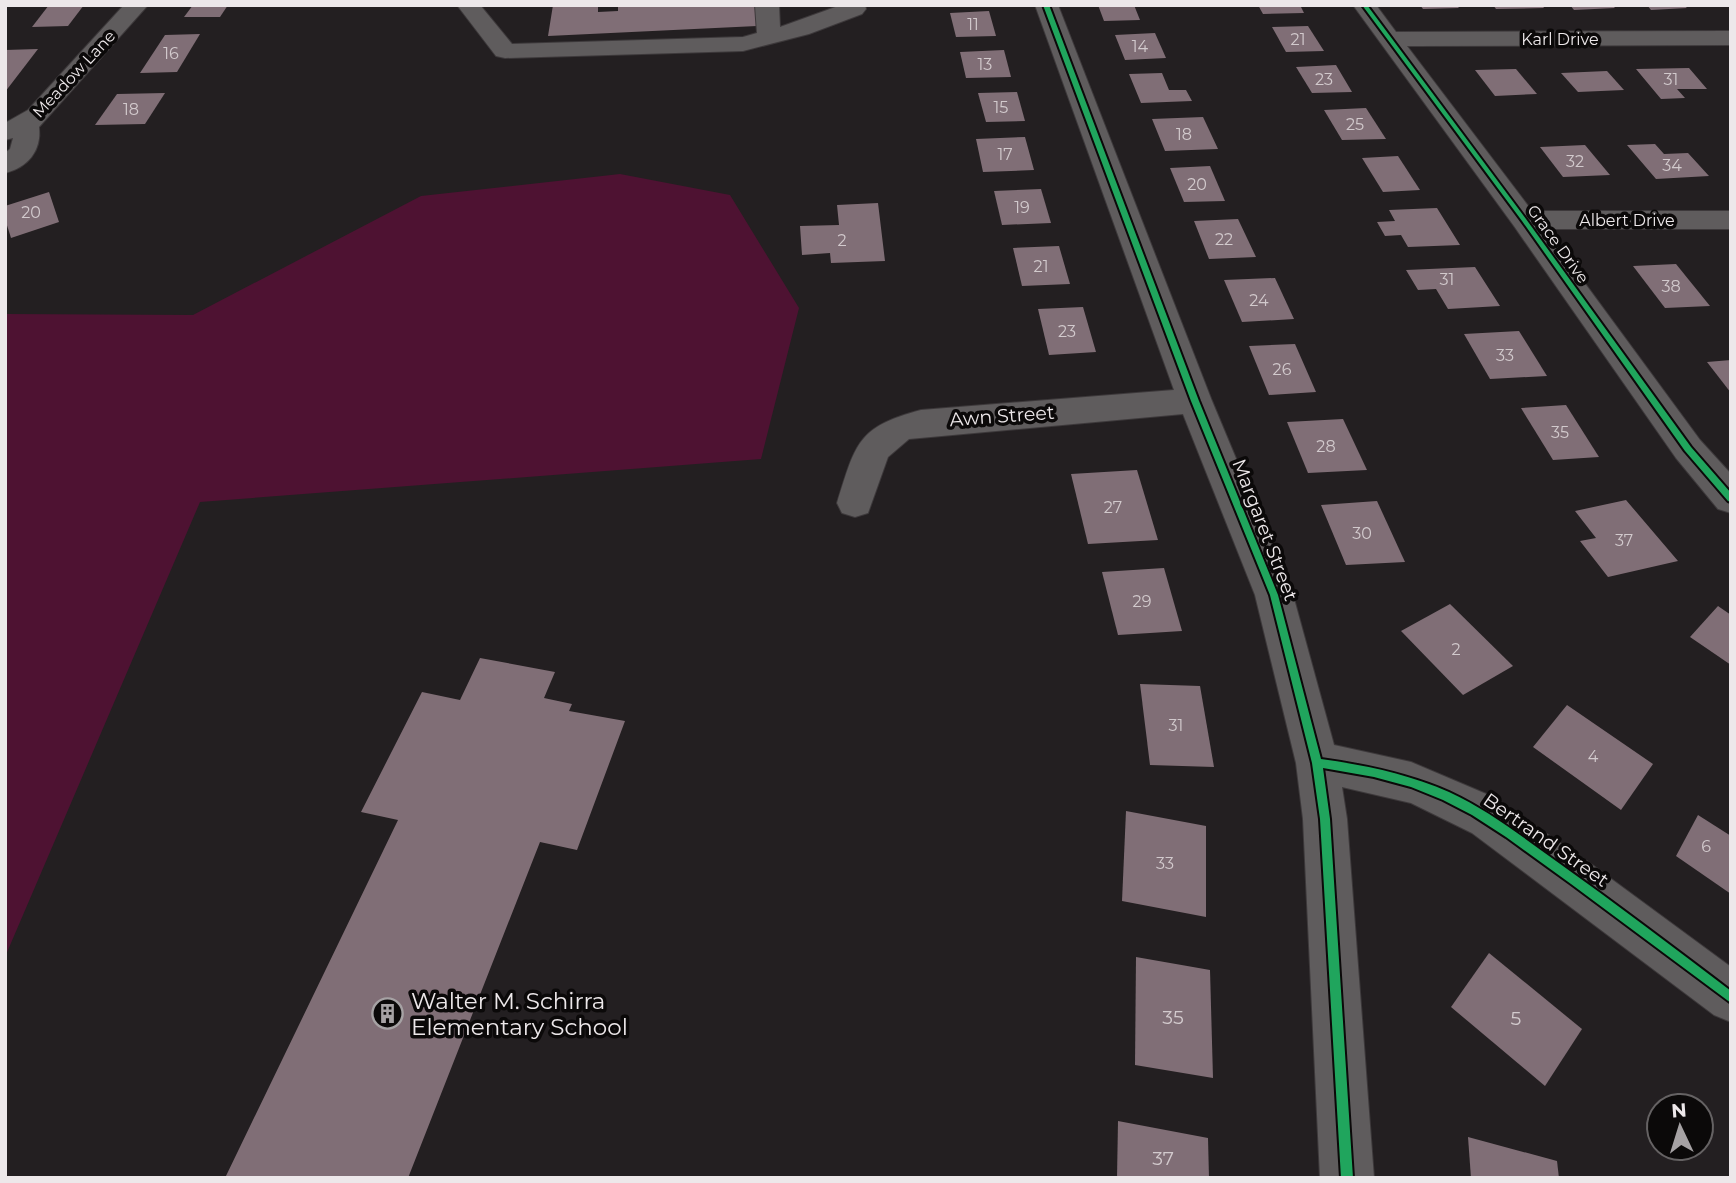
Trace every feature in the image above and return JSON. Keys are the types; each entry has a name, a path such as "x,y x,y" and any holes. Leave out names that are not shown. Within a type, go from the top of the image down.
{"street":[{"name":"Meadow Lane","path":"15,129 54,100 137,5"},
{"path":"468,5 505,51 743,44 801,29 853,9 853,5"},
{"path":"768,5 769,37"},
{"name":"Margaret Street","path":"1046,5 1195,401 1274,595 1317,763 1325,819 1347,1178"},
{"name":"Grace Drive","path":"1364,5 1524,220 1688,449 1731,499"},
{"name":"Karl Drive","path":"1390,39 1731,38"},
{"path":"5,165 24,150 27,143 15,129"},
{"name":"Albert Drive","path":"1524,220 1731,220"},
{"name":"Awn Street","path":"855,503 871,455 880,443 889,434 920,423 1195,401"},
{"name":"Bertrand Street","path":"1317,763 1368,769 1416,784 1464,804 1599,897 1731,998"}],"shaded area":[{"path":"620,174 730,195 799,308 761,459 200,502 5,957 5,314 193,315 421,196"}],"building":[{"path":"49,5 84,5 68,26 32,27"},
{"path":"193,5 228,5 220,17 184,17"},
{"path":"553,5 598,5 598,12 618,11 618,5 756,5 757,26 548,36"},
{"path":"1098,5 1134,5 1140,20 1104,21"},
{"path":"1258,5 1300,5 1304,13 1263,14"},
{"path":"1420,5 1456,5 1459,8 1423,9"},
{"path":"1493,5 1542,5 1544,8 1496,9"},
{"path":"1570,5 1612,5 1615,8 1574,10"},
{"path":"1647,5 1683,5 1687,8 1651,10"},
{"path":"989,11 996,36 956,37 950,13"},
{"path":"1308,26 1324,51 1286,52 1272,27"},
{"path":"1155,33 1166,58 1125,60 1115,35"},
{"path":"200,34 177,72 140,73 165,35"},
{"path":"38,49 5,92 5,50"},
{"path":"1004,50 1011,77 966,78 960,52"},
{"path":"1336,65 1352,92 1312,93 1296,67"},
{"path":"1689,68 1707,89 1677,89 1685,98 1661,99 1636,69"},
{"path":"1516,69 1537,94 1495,96 1475,70"},
{"path":"1607,71 1624,90 1578,92 1561,73"},
{"path":"1162,73 1169,90 1186,90 1192,101 1141,103 1129,74"},
{"path":"1017,92 1025,121 986,122 978,93"},
{"path":"165,93 145,124 95,125 117,94"},
{"path":"1366,108 1386,139 1342,140 1324,110"},
{"path":"1203,117 1218,149 1165,151 1152,119"},
{"path":"1025,137 1034,170 983,172 976,139"},
{"path":"1655,144 1664,154 1688,153 1709,176 1656,179 1627,145"},
{"path":"1585,145 1610,175 1563,177 1540,147"},
{"path":"1398,156 1420,190 1383,192 1362,158"},
{"path":"1210,166 1225,201 1184,202 1170,168"},
{"path":"1041,189 1051,223 1002,225 994,191"},
{"path":"49,192 59,222 11,238 5,219 5,206"},
{"path":"878,203 885,261 831,263 830,253 802,255 800,226 839,225 837,205"},
{"path":"1437,208 1460,245 1408,247 1401,235 1385,236 1377,222 1395,221 1389,210"},
{"path":"1238,219 1256,257 1209,259 1194,221"},
{"path":"1059,246 1070,284 1022,286 1013,248"},
{"path":"1676,264 1710,306 1665,308 1633,266"},
{"path":"1475,267 1500,306 1448,309 1436,289 1418,290 1406,270"},
{"path":"1275,278 1294,319 1242,322 1224,280"},
{"path":"1083,307 1096,352 1049,355 1038,309"},
{"path":"1519,331 1547,376 1490,379 1464,334"},
{"path":"1295,344 1316,392 1269,395 1249,346"},
{"path":"1731,360 1731,393 1707,362"},
{"path":"1566,405 1599,457 1553,460 1521,408"},
{"path":"1343,419 1367,470 1308,473 1287,422"},
{"path":"1137,470 1158,540 1088,544 1071,474"},
{"path":"1626,500 1678,561 1608,577 1580,541 1596,538 1575,511"},
{"path":"1377,501 1405,562 1346,565 1321,505"},
{"path":"1164,568 1182,631 1118,635 1102,572"},
{"path":"1450,604 1513,666 1463,695 1401,631"},
{"path":"1718,606 1731,615 1731,665 1690,637"},
{"name":"Walter M. Schirra Elementary School","path":"480,658 555,672 544,698 572,704 569,711 625,721 577,850 540,842 408,1178 225,1178 398,820 361,812 422,692 460,700"},
{"path":"1140,684 1200,686 1214,767 1150,765"},
{"path":"1567,705 1653,764 1621,810 1533,747"},
{"path":"1126,811 1206,826 1206,917 1122,901"},
{"path":"1698,815 1731,836 1731,894 1676,856"},
{"path":"1489,953 1582,1029 1545,1086 1451,1007"},
{"path":"1136,957 1210,970 1213,1078 1135,1065"},
{"path":"1118,1121 1208,1138 1209,1178 1117,1178"},
{"path":"1468,1137 1557,1161 1559,1178 1471,1178"}],"cycle path":[{"path":"1046,5 1195,401 1274,595 1317,763 1325,819 1347,1178"},
{"path":"1364,5 1524,220 1688,449 1731,499"},
{"path":"1317,763 1374,772 1411,782 1476,811 1510,833 1731,998"}],"place":[{"name":"Walter M. Schirra Elementary School","path":"388,1014"}]}
